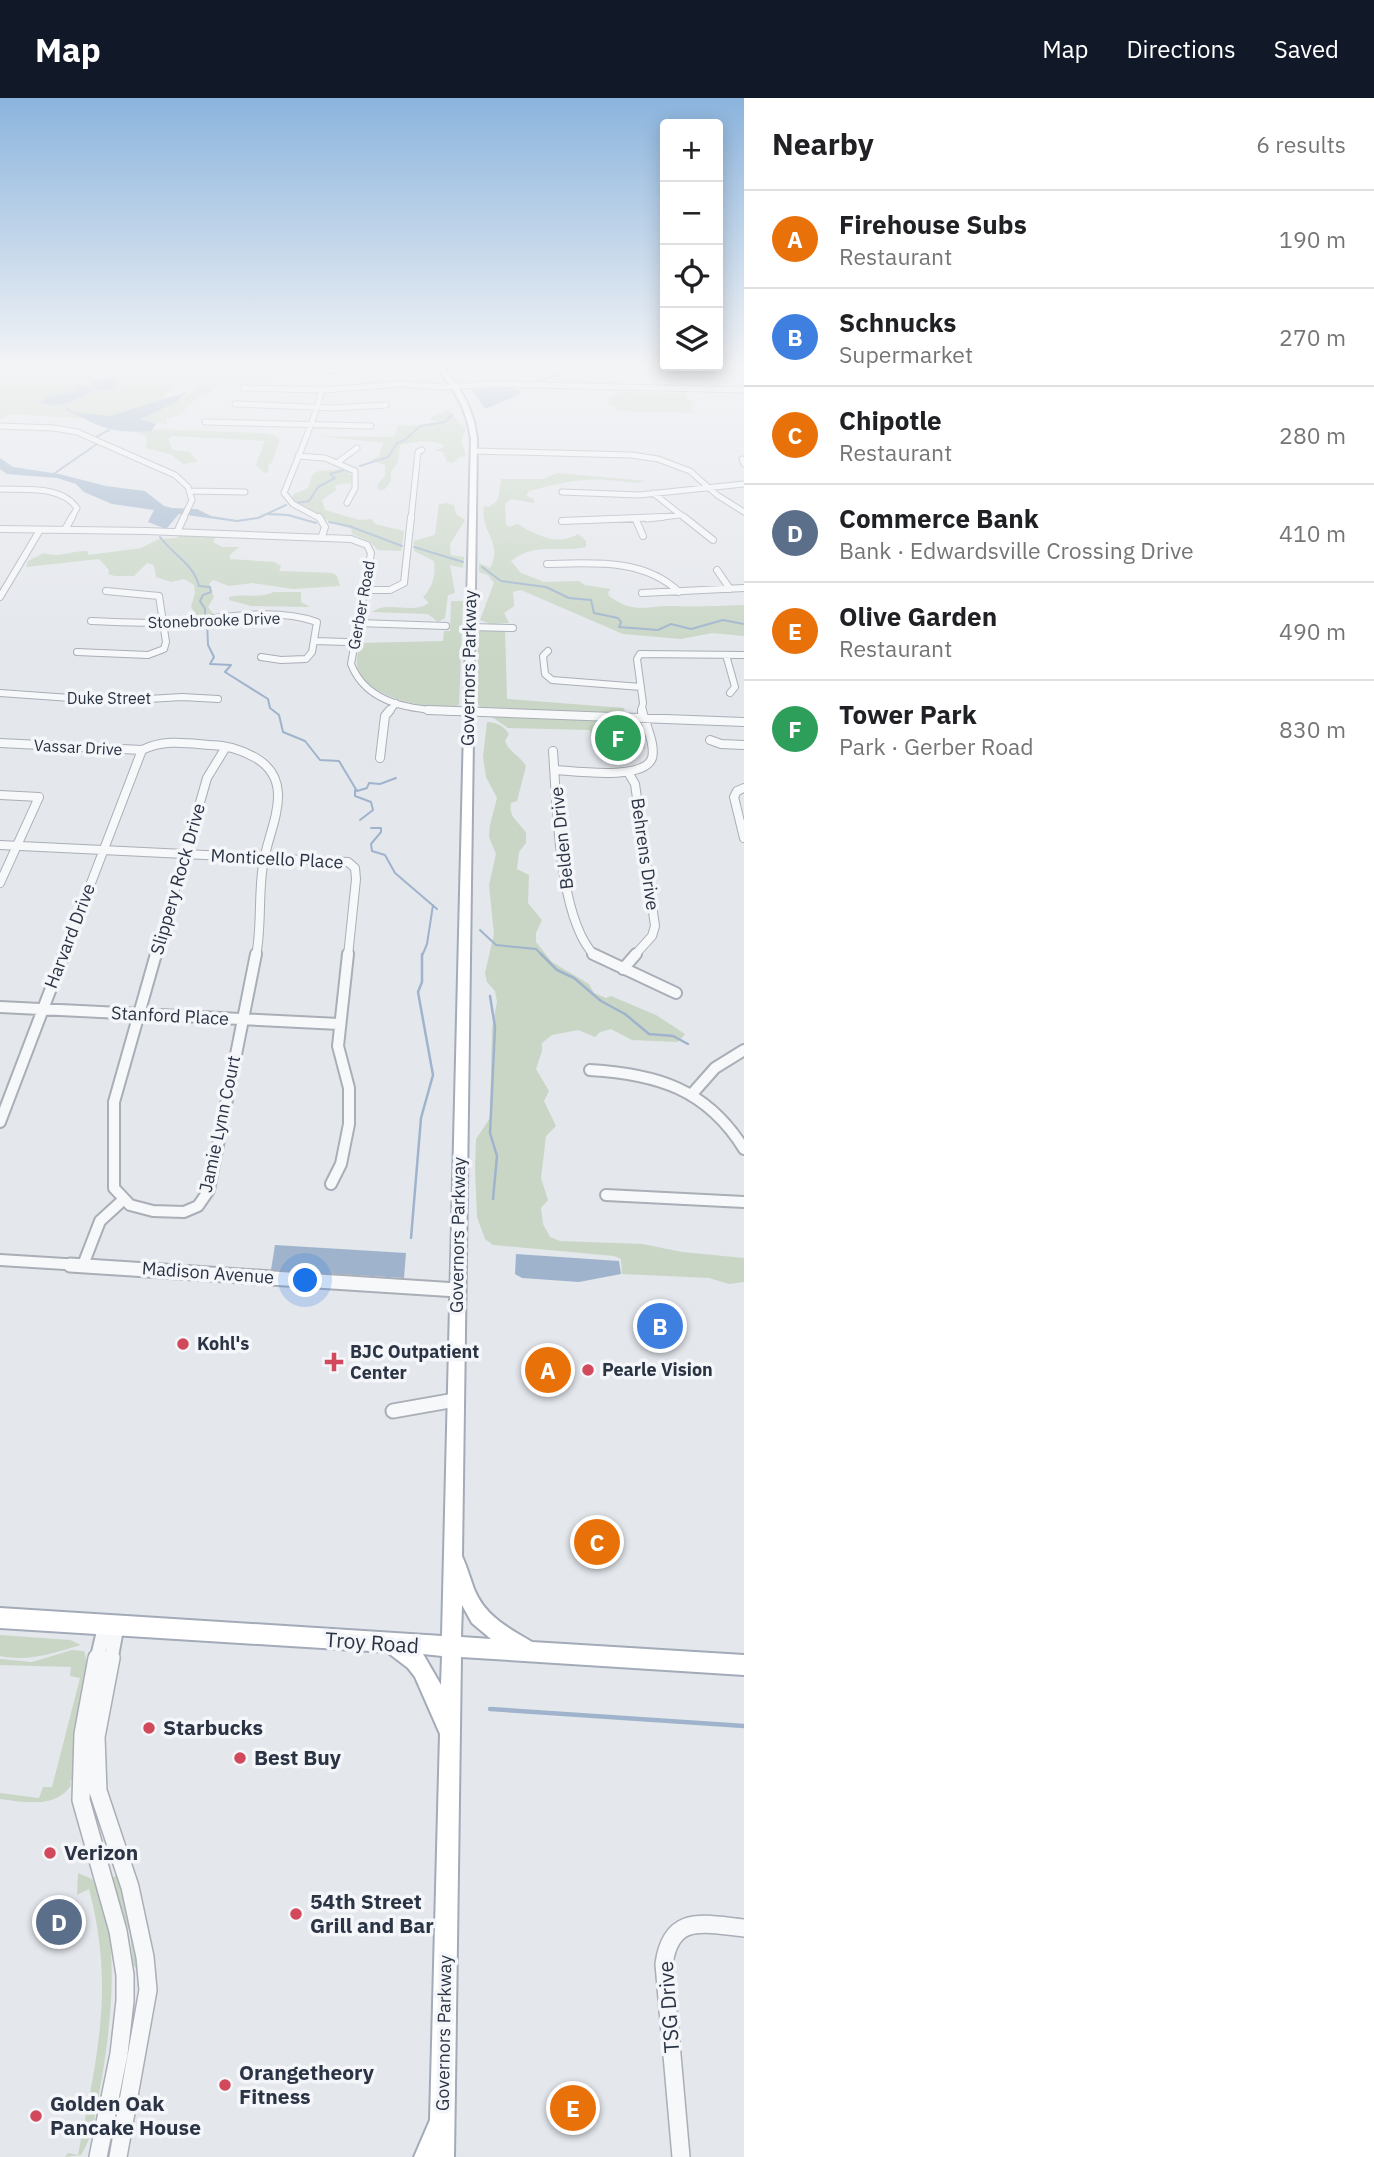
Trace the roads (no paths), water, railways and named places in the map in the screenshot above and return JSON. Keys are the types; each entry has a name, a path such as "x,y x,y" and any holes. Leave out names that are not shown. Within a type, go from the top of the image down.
{"main road":[{"name":"Governors Parkway","path":"442,2157 474,462"},
{"path":"453,1553 476,1614 493,1629 530,1652"},
{"name":"Troy Road","path":"0,1618 451,1648 740,1660"},
{"path":"390,1644 404,1651 424,1669 449,1737"},
{"path":"426,2157 443,2114"}],"street":[{"path":"148,462 171,472 185,483 190,491 192,500 177,532"},
{"path":"296,462 285,496 292,505 310,513 320,524 320,536"},
{"path":"338,462 352,468 357,474 352,498 347,503"},
{"path":"364,590 390,590 404,583 417,462"},
{"path":"668,462 690,471 744,512"},
{"path":"562,492 653,493 744,484"},
{"path":"0,489 44,492 71,499 77,508 65,530"},
{"path":"190,491 246,492"},
{"path":"653,493 713,540"},
{"path":"562,521 590,518 636,520 679,515"},
{"path":"636,520 643,536"},
{"name":"Gerber Road","path":"0,529 320,536 351,539 369,547 371,556 358,623 350,642 351,663 357,679 376,695 396,704 423,709 744,722"},
{"path":"0,597 40,530"},
{"path":"547,564 589,562 634,570 666,580 680,592"},
{"path":"717,570 730,589"},
{"path":"642,593 744,588"},
{"path":"77,652 156,654 166,646 157,595 106,592"},
{"name":"Stonebrooke Drive","path":"92,621 163,623 236,616 306,618 314,620 318,625 315,641"},
{"path":"358,623 446,626"},
{"path":"470,627 513,628"},
{"path":"261,657 303,660 312,653 315,641 350,642"},
{"path":"548,651 543,656 545,674 552,680 641,687"},
{"path":"555,770 628,772 645,766 651,759 645,717 641,713 643,703 637,659 644,653 744,654"},
{"path":"726,654 735,687 730,693"},
{"name":"Duke Street","path":"0,693 113,701 182,697 218,699"},
{"path":"380,758 385,716 396,704"},
{"path":"710,740 721,744 744,745"},
{"name":"Vassar Drive","path":"0,743 142,750 159,742 226,747 255,758 268,768 276,780 278,797 264,858 261,922 242,1020"},
{"name":"Slippery Rock Drive","path":"139,1014 210,770 226,747"},
{"name":"Harvard Drive","path":"0,1122 142,750"},
{"name":"Belden Drive","path":"553,751 563,877 571,907 588,950 676,993"},
{"name":"Behrens Drive","path":"623,968 652,936 655,926 635,784 628,772"},
{"path":"744,788 737,791 734,797 744,838"},
{"path":"0,795 39,797 0,883"},
{"name":"Monticello Place","path":"0,845 343,861 355,867 356,883 339,1024 339,1057 349,1089 344,1161 331,1184"},
{"name":"Stanford Place","path":"0,1007 339,1024"},
{"path":"83,1265 100,1221 123,1200 117,1194 112,1180 112,1119 139,1014"},
{"name":"Jamie Lynn Court","path":"123,1200 136,1208 177,1213 193,1209 207,1196 242,1020"},
{"path":"692,1094 711,1068 744,1050"},
{"path":"590,1070 621,1071 652,1077 692,1094 720,1115 744,1149"},
{"path":"606,1195 744,1202"},
{"name":"Madison Avenue","path":"0,1259 457,1290"},
{"path":"393,1411 455,1400"},
{"path":"98,2157 124,1999 122,1952 81,1800 79,1782 83,1732 111,1626"},
{"path":"111,1626 96,1737 98,1791 130,1887 145,1957 148,1990 118,2157"},
{"name":"TSG Drive","path":"681,2157 664,1964 666,1943 670,1935 682,1926 744,1928"}],"water":[{"path":"0,462 6,462 13,467 145,491 164,506 197,509 211,516 237,522 179,514 166,529 148,522 154,510 112,504 84,492 76,484 57,478 7,474 0,469"},
{"path":"275,1245 406,1253 404,1278 271,1270"},
{"path":"516,1254 619,1261 621,1274 579,1282 522,1278 515,1274"}],"waterway":[{"path":"55,473 71,462"},
{"path":"360,466 372,462"},
{"path":"296,503 309,501 318,487 335,478 330,474 344,470"},
{"path":"237,521 258,518 286,505"},
{"path":"268,514 288,515 316,523"},
{"path":"329,522 349,526 402,546"},
{"path":"160,537 192,571 199,586 210,587 211,592 203,595 200,601 205,609 205,616"},
{"path":"414,547 463,562"},
{"path":"482,567 501,581 546,587 569,598 591,600 594,613 618,618 621,622 619,627 658,630 671,624 691,629 723,620 744,624"},
{"path":"207,622 208,645 214,657 210,664 231,665 225,672 268,699 270,708 279,715 283,732 305,741 320,760 339,761 357,791 367,788 369,783 380,784 396,778"},
{"path":"355,790 355,796 371,802 373,810 360,820"},
{"path":"371,828 381,828 381,832 371,844 372,851 385,855 395,873 433,906"},
{"path":"422,956 427,944 433,906"},
{"path":"433,906 437,909"},
{"path":"480,930 496,945 536,949 557,970 574,978 601,1001 625,1014 649,1034 673,1036 688,1044"},
{"path":"411,1238 421,1118 433,1075 418,992 422,982 422,956"},
{"path":"490,996 495,1027 490,1133 497,1156 493,1199"},
{"path":"490,1709 744,1726"}],"place":[{"name":"Tower Park","path":"618,738"},
{"name":"Schnucks","path":"660,1326"},
{"name":"Kohl's","path":"183,1344"},
{"name":"BJC Outpatient Center","path":"334,1362"},
{"name":"Firehouse Subs","path":"548,1370"},
{"name":"Pearle Vision","path":"588,1370"},
{"name":"Chipotle","path":"597,1542"},
{"name":"Starbucks","path":"149,1728"},
{"name":"Best Buy","path":"240,1758"},
{"name":"Verizon","path":"50,1853"},
{"name":"54th Street Grill and Bar","path":"296,1914"},
{"name":"Commerce Bank","path":"59,1922"},
{"name":"Orangetheory Fitness","path":"225,2085"},
{"name":"Olive Garden","path":"573,2108"},
{"name":"Golden Oak Pancake House","path":"36,2116"}]}
